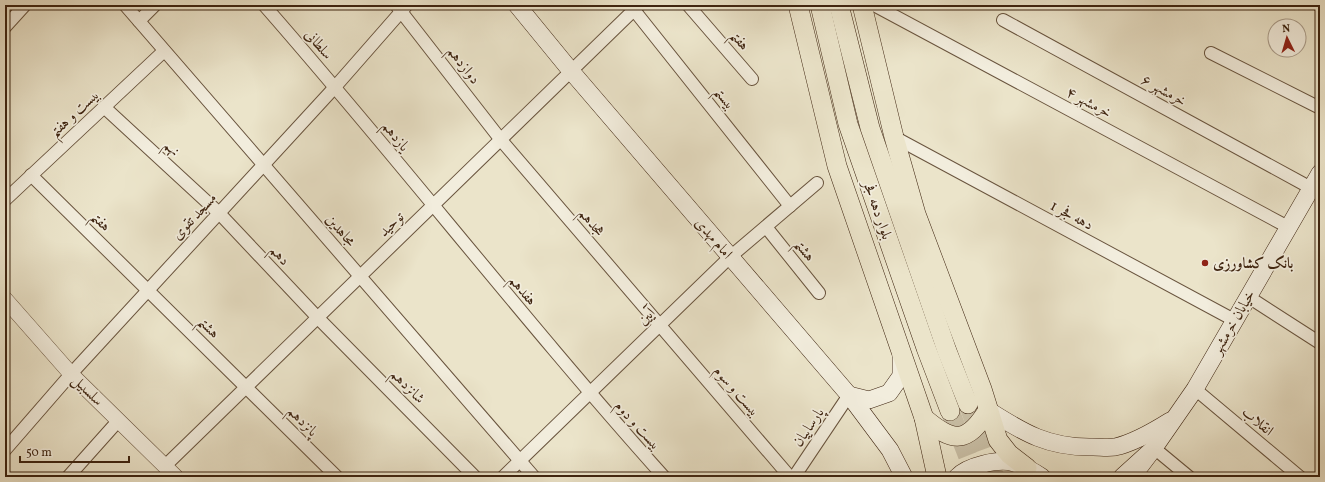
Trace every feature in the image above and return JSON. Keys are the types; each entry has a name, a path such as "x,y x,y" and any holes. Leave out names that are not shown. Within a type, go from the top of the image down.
{"main road":[{"name":"امام مهدی","path":"517,5 571,71 849,396 890,450 904,477"},
{"path":"798,5 837,166 924,418 937,477"},
{"name":"بلوار دهه فجر","path":"820,5 848,124 926,348 959,408 947,351 870,128 839,5"},
{"path":"862,5 894,137 916,214 998,440 1009,454 1035,472"},
{"name":"خیابان خرمشهر","path":"1154,448 1195,389 1247,296 1317,178"},
{"path":"849,396 869,400 889,393 901,376 901,355"},
{"path":"988,410 1019,429 1046,441 1079,447 1115,447 1150,433 1177,417"},
{"path":"924,418 940,432 951,437 968,434 980,424 988,410"},
{"path":"1122,477 1154,448"},
{"path":"1132,477 1154,448"},
{"path":"957,477 961,472 986,463 1012,462 1035,472"}],"street":[{"path":"5,27 25,5"},
{"name":"مجاهدین","path":"125,5 534,477"},
{"path":"139,21 155,5"},
{"name":"سلطانی","path":"264,5 335,87"},
{"name":"هفتم","path":"688,5 752,79"},
{"name":"خرمشهر ۴","path":"874,5 1288,227"},
{"name":"مسجد تقوی","path":"5,450 71,374 335,87 401,7"},
{"name":"دوازدهم","path":"401,7 501,140"},
{"name":"توحید","path":"165,466 501,140 635,7"},
{"name":"بیستم","path":"635,7 790,206"},
{"name":"خرمشهر ۶","path":"1003,20 1317,178"},
{"name":"بیست و هفتم","path":"5,200 164,51"},
{"path":"1211,53 1320,108"},
{"name":"یازدهم","path":"335,87 432,206"},
{"name":"نهم","path":"104,107 219,213"},
{"name":"دهه فجر 1","path":"894,137 1234,320"},
{"name":"هجدهم","path":"501,140 659,325"},
{"name":"هفتم","path":"31,175 149,289"},
{"name":"آیین","path":"503,477 730,257 818,183"},
{"name":"هفدهم","path":"432,206 589,394"},
{"name":"دهم","path":"219,213 318,318"},
{"name":"هشتم","path":"766,227 819,293"},
{"name":"هشتم","path":"149,289 247,387"},
{"path":"1247,296 1320,343"},
{"name":"سلسبیل","path":"5,299 71,374 176,477"},
{"name":"شانزدهم","path":"318,318 475,477"},
{"name":"بیست و سوم","path":"659,325 790,477"},
{"name":"پانزدهم","path":"247,387 338,477"},
{"name":"انقلاب","path":"1195,389 1300,477"},
{"name":"بیست و دوم","path":"589,394 664,477"},
{"name":"پارساییان","path":"794,477 849,396"},
{"path":"68,477 118,420"},
{"path":"1154,448 1189,477"}],"tunnel":[{"path":"968,404 995,477"},
{"path":"950,411 976,477"}],"place":[{"name":"بانک کشاورزی","path":"1205,263"}]}
